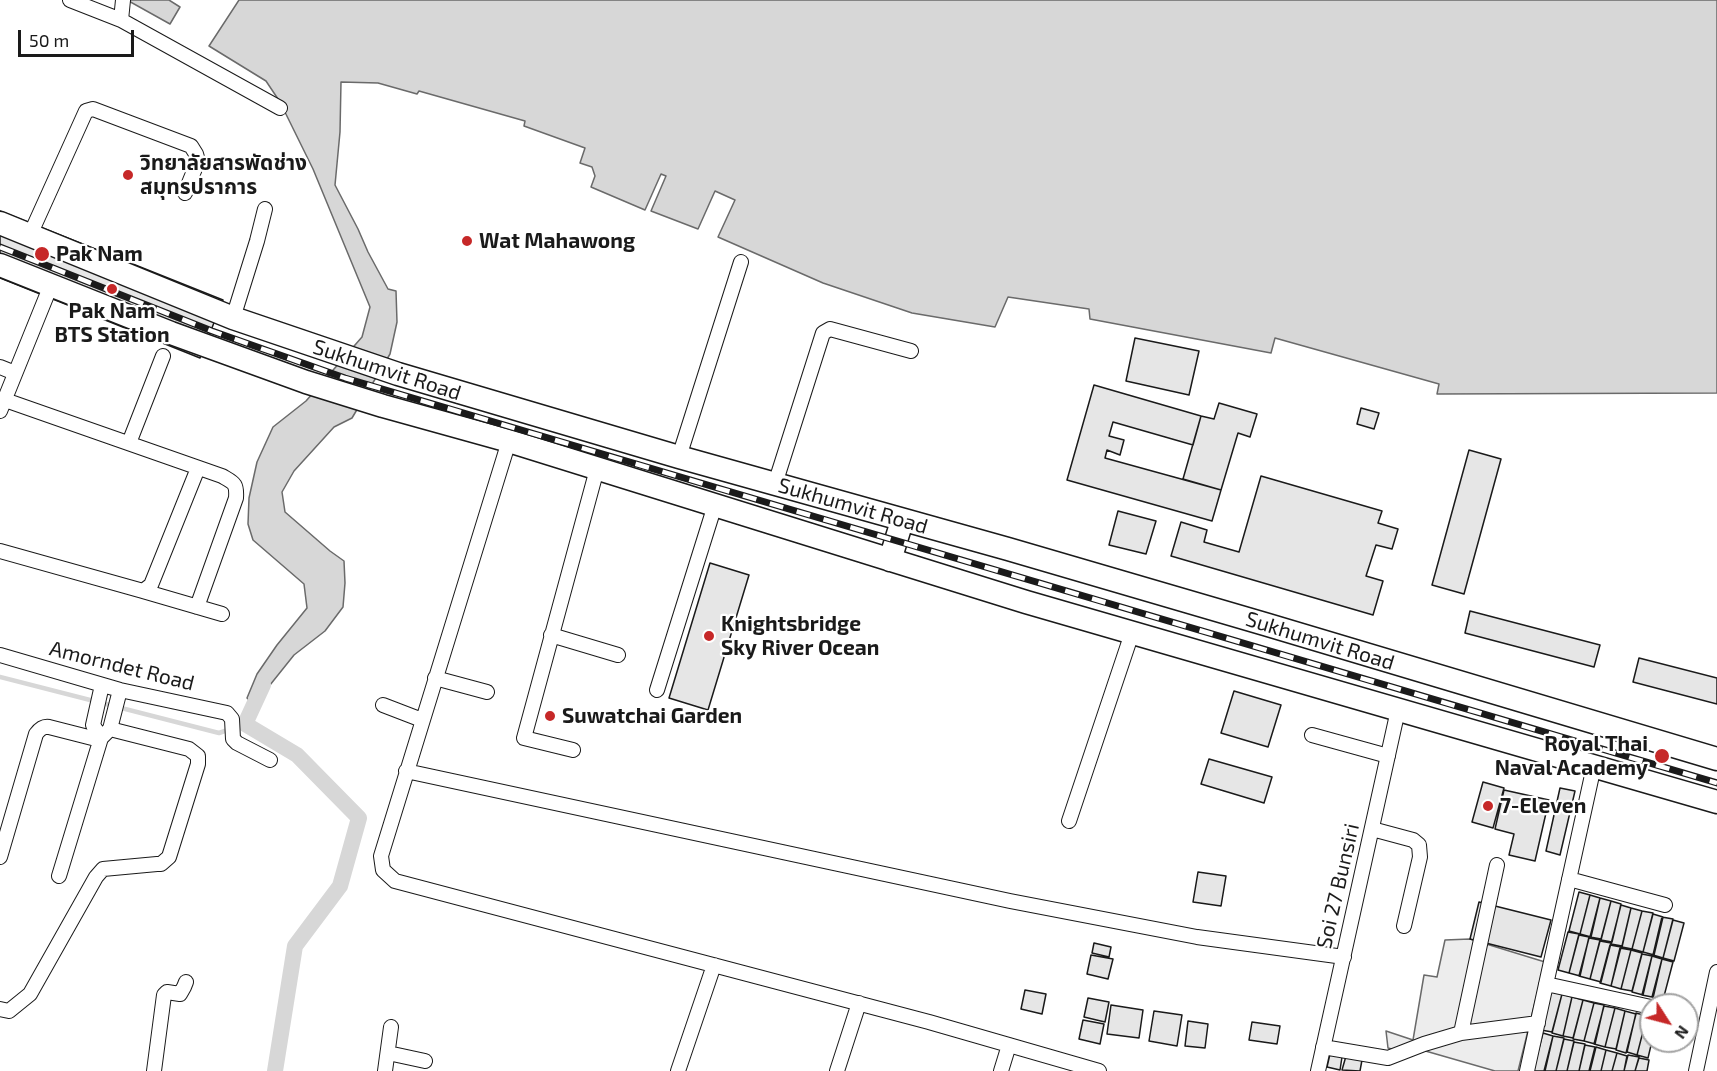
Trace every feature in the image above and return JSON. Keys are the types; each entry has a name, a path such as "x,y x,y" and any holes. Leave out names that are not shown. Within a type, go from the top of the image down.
{"highway":[{"name":"Sukhumvit Road","path":"0,224 242,321 471,396 679,458 1257,621 1717,759"},
{"name":"Sukhumvit Road","path":"0,266 171,333 383,406 509,441 1026,602 1717,802"},
{"path":"890,560 902,521"}],"street":[{"path":"70,0 121,20 280,108"},
{"path":"121,20 123,0"},
{"path":"30,236 86,111 93,110 190,146 198,161 185,193"},
{"path":"242,321 265,208"},
{"path":"679,458 741,262"},
{"path":"51,285 2,406 129,443 222,476 236,486 236,498 197,607"},
{"path":"775,484 823,333 830,329 911,351"},
{"path":"129,443 163,356"},
{"path":"0,367 15,373"},
{"path":"509,441 381,856 383,870 395,881 860,1003 1100,1071"},
{"path":"142,591 151,585 198,468"},
{"path":"573,750 524,738 597,469"},
{"path":"657,690 715,505"},
{"path":"0,550 222,614"},
{"path":"1069,820 1132,633"},
{"path":"551,635 618,655"},
{"name":"Amorndet Road","path":"0,655 100,695 119,694 227,713 232,719 233,739 270,760"},
{"path":"435,678 487,692"},
{"path":"59,876 119,694"},
{"path":"100,695 93,725 104,736"},
{"path":"383,705 422,720"},
{"name":"Soi 27 Bunsiri","path":"1318,1071 1398,710"},
{"path":"0,857 36,734 44,726 189,749 198,756 198,764 169,857 161,864 103,868 30,994 9,1011 0,1009"},
{"path":"1312,735 1388,756"},
{"path":"1527,1071 1594,766"},
{"path":"406,771 1010,901 1197,937 1344,957"},
{"path":"1372,829 1413,840 1419,845 1420,856 1404,926"},
{"path":"1461,1033 1497,865"},
{"path":"1569,879 1665,905"},
{"path":"678,1071 714,965"},
{"path":"1696,1071 1717,972"},
{"path":"154,1071 164,995 167,992 180,994 186,982"},
{"path":"1546,984 1639,1004"},
{"path":"837,1071 860,1003"},
{"path":"1323,1047 1388,1058 1461,1033 1538,1023"},
{"path":"386,1071 391,1027"},
{"path":"1001,1071 1009,1045"},
{"path":"388,1053 425,1061"}],"shaded area":[{"path":"127,0 169,0 180,7 170,24"},
{"path":"239,0 1717,0 1717,393 1437,394 1439,384 1275,338 1271,353 1090,319 1089,309 1008,297 995,327 912,313 823,283 718,237 735,200 715,191 698,229 651,211 666,176 661,174 645,210 591,187 595,176 592,167 580,163 585,148 524,126 525,121 419,91 417,94 378,83 341,82 340,132 335,185 388,289 396,291 397,322 390,354 352,418 334,427 294,471 282,492 285,512 344,561 343,607 325,631 294,655 254,705 247,698 257,674 307,608 304,584 253,540 248,524 249,498 257,462 273,427 306,401 362,337 370,307 313,169 280,102 266,81 209,46"},
{"path":"1470,939 1545,962 1518,1071 1495,1071 1422,1050 1410,1054 1388,1048 1386,1031 1413,1040 1424,975 1437,977 1445,940"}],"building":[{"name":"Pak Nam BTS Station","path":"0,211 223,300 200,358 0,278"},
{"path":"1135,338 1199,351 1189,395 1126,381"},
{"path":"1094,385 1201,416 1193,445 1113,422 1109,436 1124,440 1120,455 1107,450 1105,458 1221,490 1212,521 1067,480"},
{"path":"1219,403 1257,414 1250,437 1238,433 1221,490 1183,479 1201,416 1214,419"},
{"path":"1361,408 1379,413 1374,429 1357,424"},
{"path":"1469,450 1501,459 1464,594 1432,585"},
{"path":"1261,476 1382,511 1378,523 1398,529 1392,549 1376,545 1366,576 1383,581 1373,615 1171,556 1181,522 1207,530 1204,542 1239,552"},
{"path":"1118,511 1156,521 1146,554 1109,545"},
{"name":"Knightsbridge Sky River Ocean","path":"710,563 749,575 708,710 669,698"},
{"path":"1470,611 1600,645 1594,667 1465,633"},
{"path":"1639,658 1717,678 1717,704 1633,682"},
{"path":"1234,691 1281,705 1268,747 1221,733"},
{"path":"1209,759 1272,777 1264,803 1201,784"},
{"name":"7-Eleven","path":"1483,782 1504,788 1493,828 1472,822"},
{"path":"1560,788 1575,791 1560,855 1546,851"},
{"path":"1504,790 1549,800 1535,861 1509,855 1514,834 1495,829"},
{"path":"1198,872 1226,876 1221,906 1193,902"},
{"path":"1579,892 1590,895 1580,934 1569,931"},
{"path":"1590,895 1600,898 1591,937 1580,934"},
{"path":"1600,898 1611,901 1601,939 1590,937"},
{"path":"1611,901 1621,904 1612,942 1601,940"},
{"path":"1479,902 1551,920 1541,957 1470,939"},
{"path":"1621,905 1631,908 1622,946 1611,944"},
{"path":"1631,908 1642,911 1632,949 1622,947"},
{"path":"1642,911 1653,913 1643,952 1632,949"},
{"path":"1653,914 1663,917 1654,955 1643,952"},
{"path":"1662,917 1673,919 1663,958 1653,955"},
{"path":"1673,920 1684,923 1674,961 1663,958"},
{"path":"1568,932 1579,934 1569,973 1558,970"},
{"path":"1579,935 1589,937 1580,976 1569,973"},
{"path":"1589,938 1600,940 1590,979 1579,976"},
{"path":"1600,941 1611,943 1601,982 1590,979"},
{"path":"1094,943 1111,947 1109,957 1092,953"},
{"path":"1610,945 1621,947 1611,986 1600,983"},
{"path":"1620,948 1631,950 1621,989 1611,986"},
{"path":"1631,950 1642,953 1632,991 1621,989"},
{"path":"1642,954 1652,956 1643,993 1632,992"},
{"path":"1091,955 1113,959 1108,979 1087,974"},
{"path":"1652,956 1662,959 1653,993 1643,993"},
{"path":"1662,959 1673,962 1665,993 1654,993"},
{"path":"1025,990 1046,994 1042,1014 1021,1009"},
{"path":"1551,991 1562,994 1552,1032 1541,1030"},
{"path":"1562,994 1572,997 1563,1036 1552,1033"},
{"path":"1572,997 1583,1000 1573,1038 1563,1036"},
{"path":"1088,998 1109,1002 1105,1022 1084,1017"},
{"path":"1583,1000 1594,1003 1584,1041 1573,1039"},
{"path":"1594,1003 1604,1005 1595,1044 1584,1041"},
{"path":"1111,1005 1143,1010 1139,1038 1107,1034"},
{"path":"1604,1006 1615,1008 1605,1047 1594,1044"},
{"path":"1615,1008 1625,1011 1616,1049 1605,1047"},
{"path":"1154,1011 1182,1015 1177,1046 1149,1041"},
{"path":"1625,1011 1636,1014 1626,1053 1616,1050"},
{"path":"1636,1013 1639,1014 1639,1047 1637,1055 1627,1052"},
{"path":"1083,1020 1104,1024 1100,1044 1079,1039"},
{"path":"1188,1021 1208,1024 1205,1048 1185,1046"},
{"path":"1252,1022 1280,1026 1277,1044 1249,1040"},
{"path":"1543,1033 1553,1036 1544,1071 1533,1071"},
{"path":"1553,1036 1564,1038 1556,1071 1545,1071"},
{"path":"1564,1039 1574,1041 1567,1071 1556,1071"},
{"path":"1574,1042 1585,1044 1579,1071 1567,1071"},
{"path":"1585,1045 1595,1047 1589,1071 1579,1071"},
{"path":"1596,1047 1606,1050 1601,1071 1590,1071"},
{"path":"1639,1047 1639,1053 1649,1053 1648,1058 1637,1055"},
{"path":"1606,1050 1617,1053 1612,1071 1601,1071"},
{"path":"1617,1053 1627,1056 1624,1071 1612,1071"},
{"path":"1330,1054 1342,1057 1340,1070 1327,1067"},
{"path":"1628,1055 1639,1057 1635,1071 1624,1071"},
{"path":"1346,1056 1362,1060 1360,1071 1342,1070"},
{"path":"1639,1058 1649,1060 1647,1071 1635,1071"}],"waterway":[{"path":"0,677 219,733 245,724"},
{"path":"263,685 245,724 297,755 359,818 340,886 295,946 275,1071"}],"railway":[{"path":"0,247 212,331 345,378 1717,783"}],"place":[{"name":"วิทยาลัยสารพัดช่าง สมุทรปราการ","path":"128,175"},
{"name":"Wat Mahawong","path":"467,241"},
{"name":"Pak Nam","path":"42,254"},
{"name":"Pak Nam BTS Station","path":"112,289"},
{"name":"Knightsbridge Sky River Ocean","path":"709,636"},
{"name":"Suwatchai Garden","path":"550,716"},
{"name":"Royal Thai Naval Academy","path":"1662,756"},
{"name":"7-Eleven","path":"1488,806"}]}
